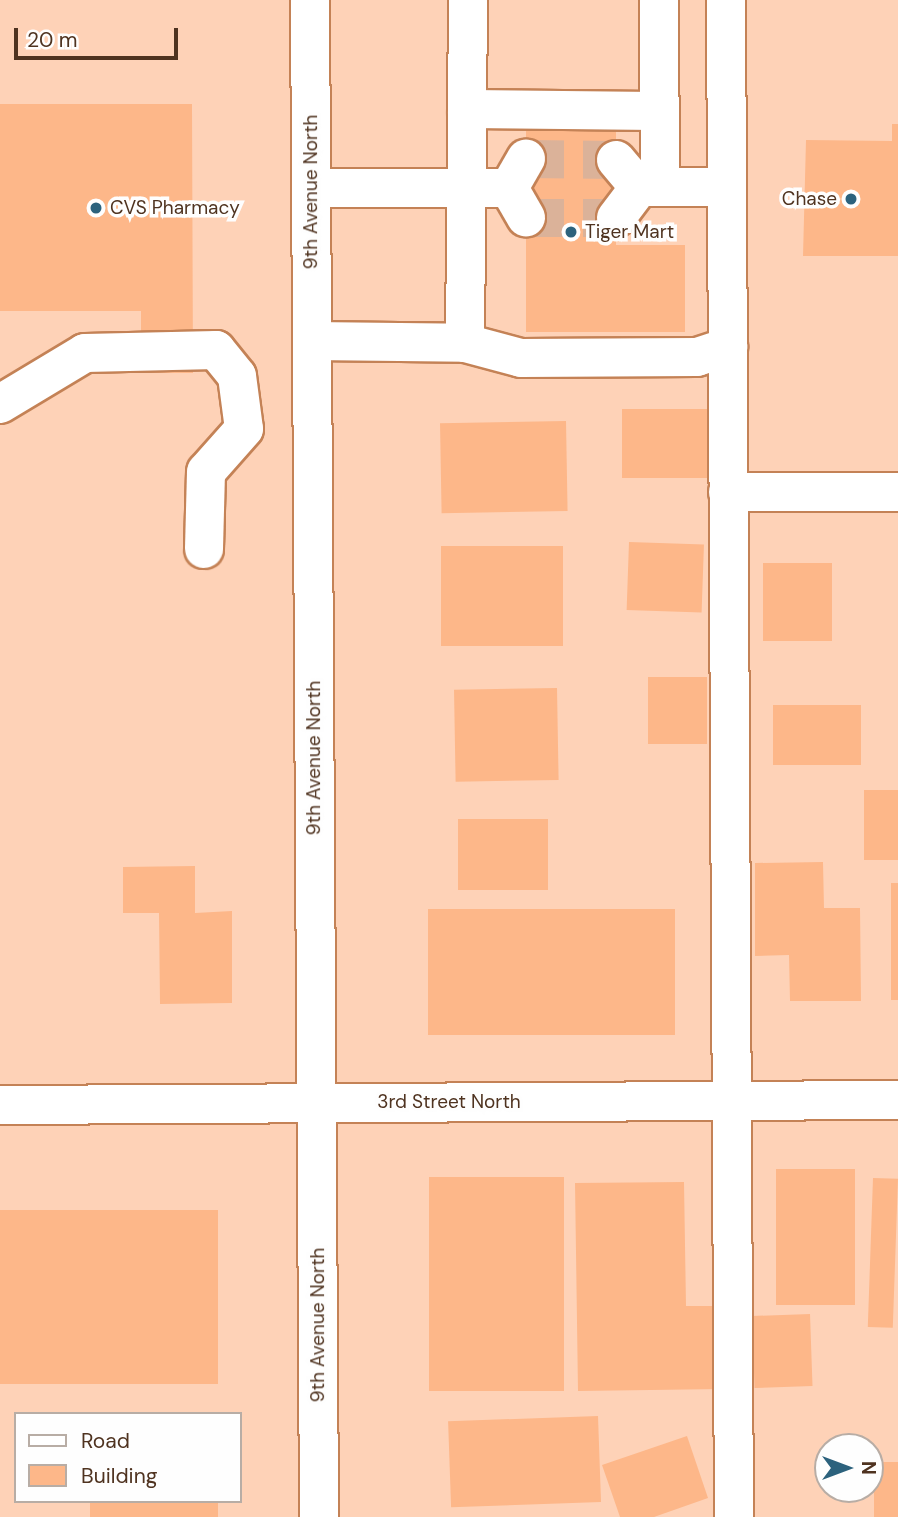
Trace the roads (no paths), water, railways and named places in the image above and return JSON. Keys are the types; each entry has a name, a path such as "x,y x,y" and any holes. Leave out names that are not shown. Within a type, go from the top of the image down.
{"street":[{"name":"9th Avenue North","path":"310,0 319,1517"},
{"path":"465,343 468,0"},
{"path":"616,218 639,178 659,111 659,0"},
{"path":"726,0 734,1517"},
{"path":"467,109 659,111"},
{"path":"639,178 727,187"},
{"path":"311,188 520,188"},
{"path":"312,341 465,343 521,358 696,357 727,347"},
{"path":"0,404 85,353 215,350 237,376 244,429 206,472 204,549"},
{"path":"727,492 898,492"},
{"name":"3rd Street North","path":"0,1105 898,1100"}],"tunnel":[{"path":"526,159 616,160"},
{"path":"526,218 616,218"}],"place":[{"name":"Chase","path":"851,199"},
{"name":"CVS Pharmacy","path":"96,208"},
{"name":"Tiger Mart","path":"571,232"}]}
